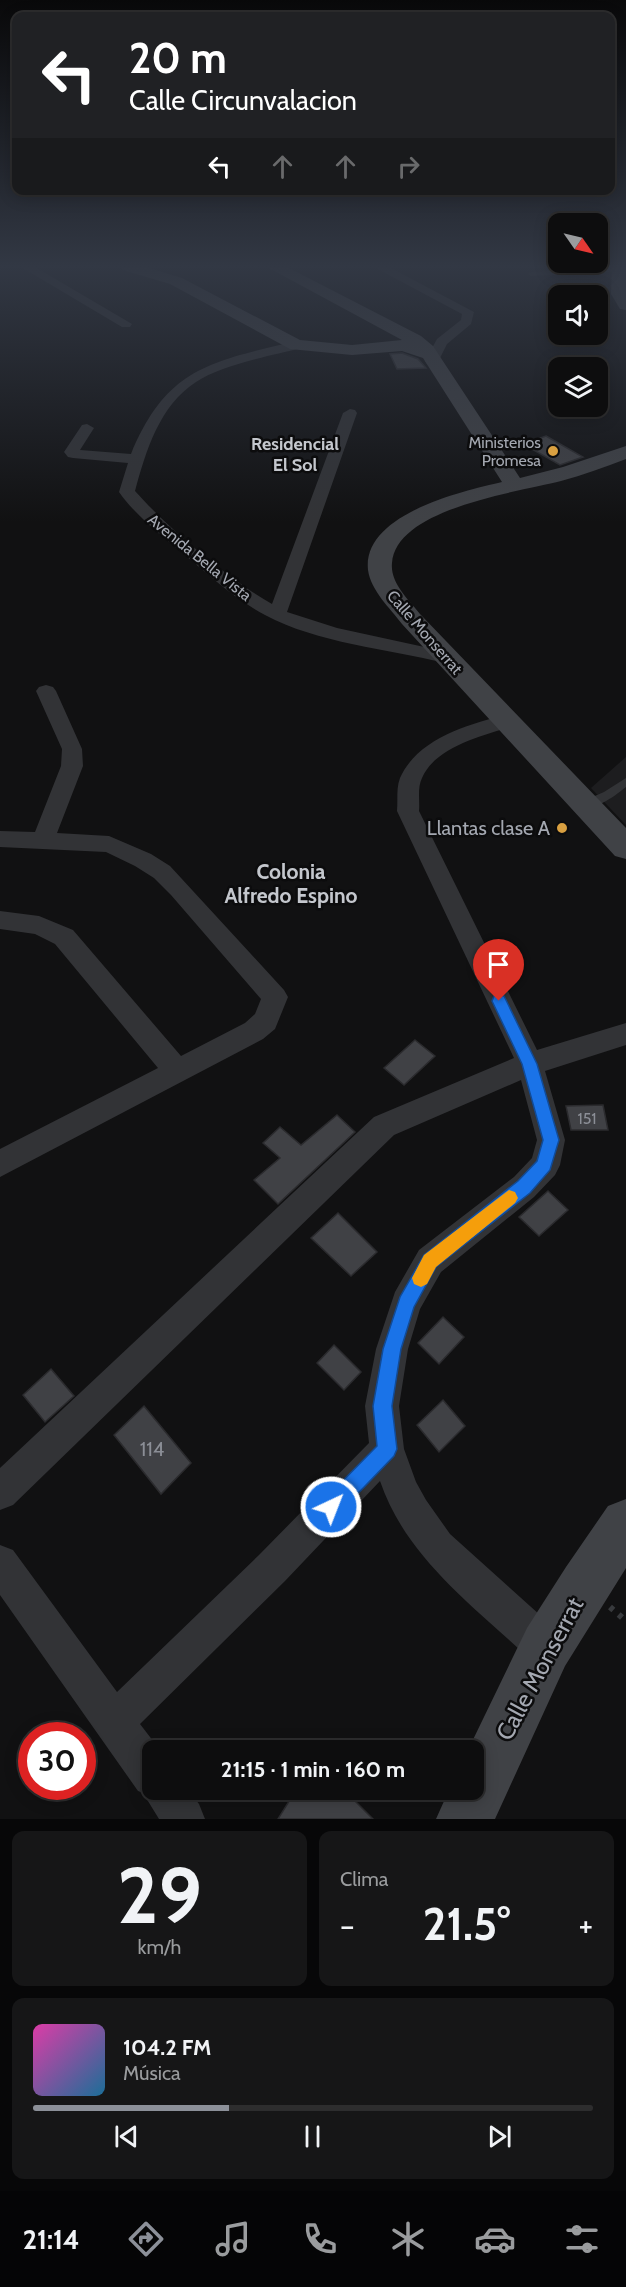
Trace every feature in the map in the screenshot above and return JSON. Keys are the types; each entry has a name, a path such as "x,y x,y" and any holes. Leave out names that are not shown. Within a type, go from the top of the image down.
{"street":[{"name":"Avenida Bella Vista","path":"271,352 217,367 189,380 165,401 135,459 127,492 149,518 249,598 277,614 295,622 445,657"},
{"path":"420,352 432,361 515,486"},
{"path":"432,361 437,352"},
{"path":"277,614 350,413"},
{"path":"87,428 71,452 73,454 135,459"},
{"name":"Calle Monserrat","path":"626,452 554,477 423,513 395,531 384,544 380,569 386,588 411,619 626,848"},
{"path":"375,640 397,632 411,619"},
{"path":"43,841 72,766 72,749 46,691"},
{"path":"507,721 459,737 420,764 410,780 408,811 530,1064 551,1140 544,1165 524,1187 430,1261 406,1303 392,1349 382,1406 387,1449 401,1490 413,1513 437,1547 546,1647"},
{"path":"0,839 109,844 143,860 162,872 275,998 266,1021 254,1031 0,1164"},
{"path":"0,920 39,926 64,938 177,1071"},
{"path":"0,1492 384,1126 530,1064 626,1034"},
{"path":"114,1722 272,1569 387,1449"},
{"name":"Calle Monserrat","path":"473,1815 546,1647 584,1585 626,1524"},
{"path":"0,1563 142,1761"},
{"path":"170,1800 184,1819"}],"lane":[{"path":"585,805 608,795 626,783"}],"shaded area":[{"path":"626,757 626,825 591,788"}],"building":[{"path":"402,353 418,359 426,368 397,369 390,354"},
{"name":"Ministerios Promesa","path":"546,436 583,457 560,465 523,444"},
{"path":"415,1040 435,1056 404,1085 384,1068"},
{"path":"603,1105 608,1130 571,1130 566,1106"},
{"path":"337,1115 355,1132 278,1204 254,1180 280,1158 263,1143 280,1127 301,1145"},
{"path":"548,1191 568,1210 539,1236 519,1217"},
{"path":"338,1213 377,1252 351,1276 311,1238"},
{"path":"443,1317 464,1337 439,1364 418,1343"},
{"path":"334,1345 361,1372 344,1390 317,1363"},
{"path":"51,1369 74,1396 45,1422 23,1395"},
{"path":"443,1400 465,1426 439,1452 417,1425"},
{"path":"144,1406 191,1463 161,1494 114,1435"},
{"path":"290,1800 354,1800 373,1819 278,1819"}],"slow traffic":[{"path":"421,1278 430,1261 509,1198"}],"place":[{"name":"Ministerios Promesa","path":"553,451"},
{"name":"Llantas clase A","path":"562,828"}],"district":[{"name":"Residencial El Sol","path":"295,454"},
{"name":"Colonia Alfredo Espino","path":"291,884"}],"route":[{"path":"331,1507 387,1449 382,1406 392,1349 406,1303 430,1261 524,1187 544,1165 551,1140 530,1064 499,1001"}]}
